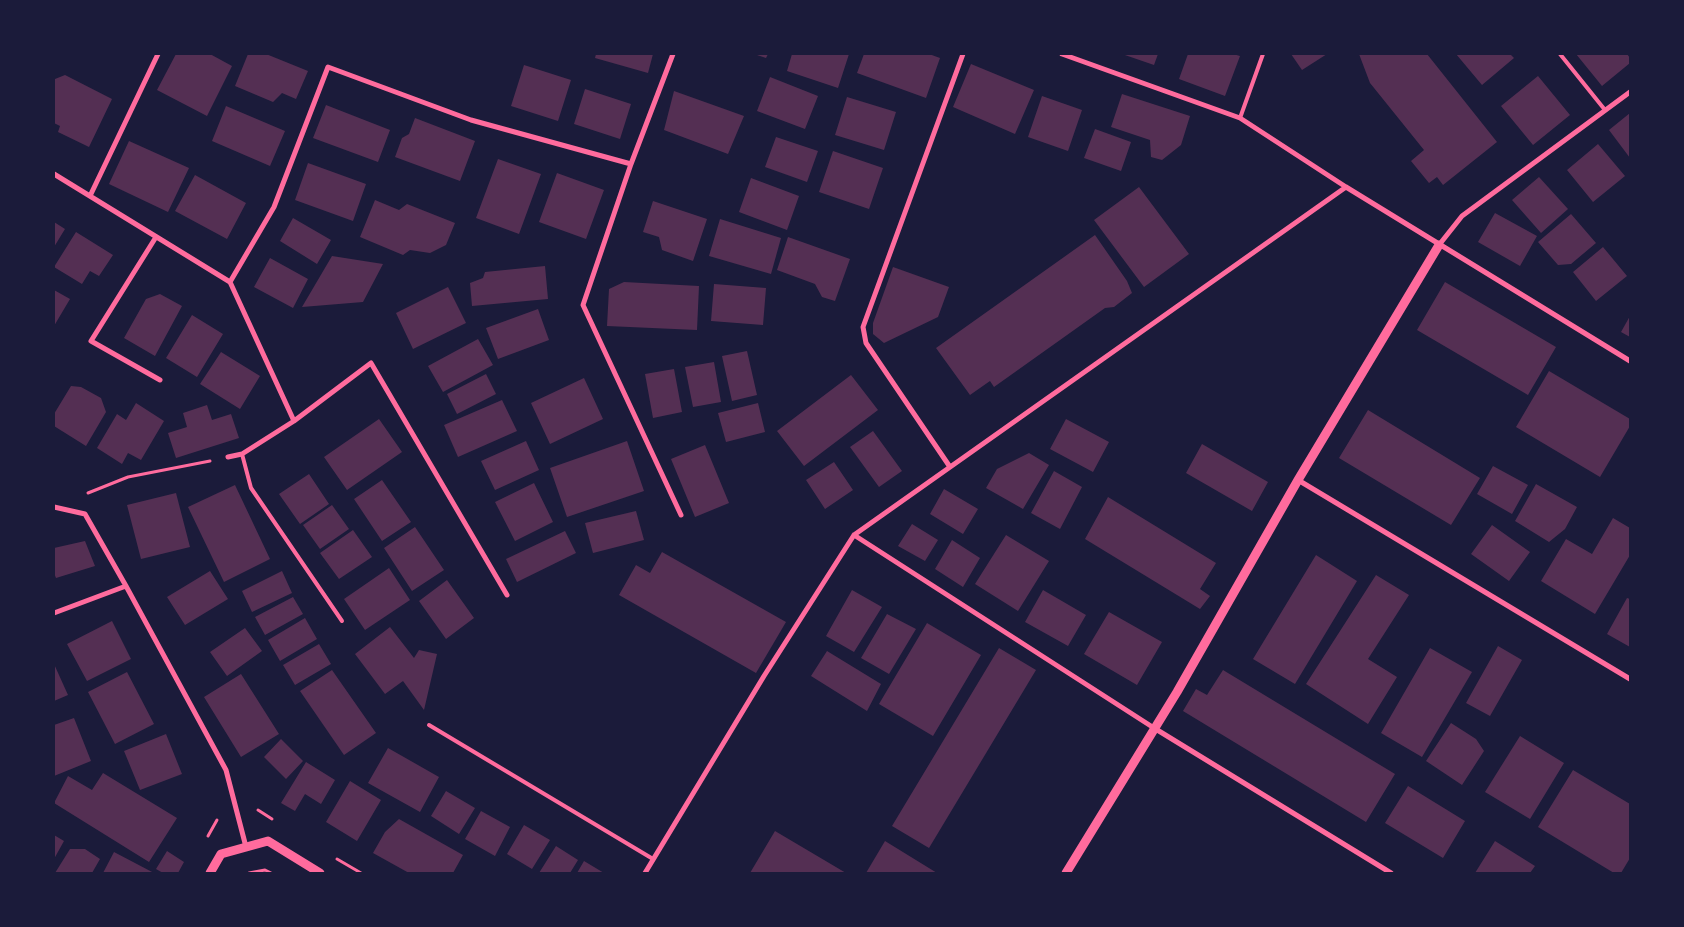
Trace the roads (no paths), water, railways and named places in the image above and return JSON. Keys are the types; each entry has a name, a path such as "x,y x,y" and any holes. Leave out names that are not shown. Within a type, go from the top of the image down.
{"street":[{"path":"90,196 158,54"},
{"path":"673,54 631,164 583,305 680,516"},
{"path":"950,467 866,343 863,327 963,54"},
{"path":"1062,54 1240,118 1439,245 1630,361"},
{"path":"230,282 274,207 328,67 471,120 631,164"},
{"path":"1066,873 1154,728 1298,480 1439,245 1462,216 1630,92"},
{"path":"54,174 230,282 294,421"},
{"path":"645,873 764,676 854,535 1346,187"},
{"path":"156,237 91,341 160,380"},
{"path":"228,457 242,454 294,421 371,363 507,594"},
{"path":"1298,480 1630,679"},
{"path":"54,507 85,514 126,586 226,770 246,847"},
{"path":"854,535 1154,728 1391,873"},
{"path":"54,613 126,586"},
{"path":"210,873 221,854 268,841 320,873"}],"lane":[{"path":"1240,118 1263,54"},
{"path":"1560,54 1605,110"},
{"path":"242,454 251,488 342,621"},
{"path":"429,725 653,859"}]}
